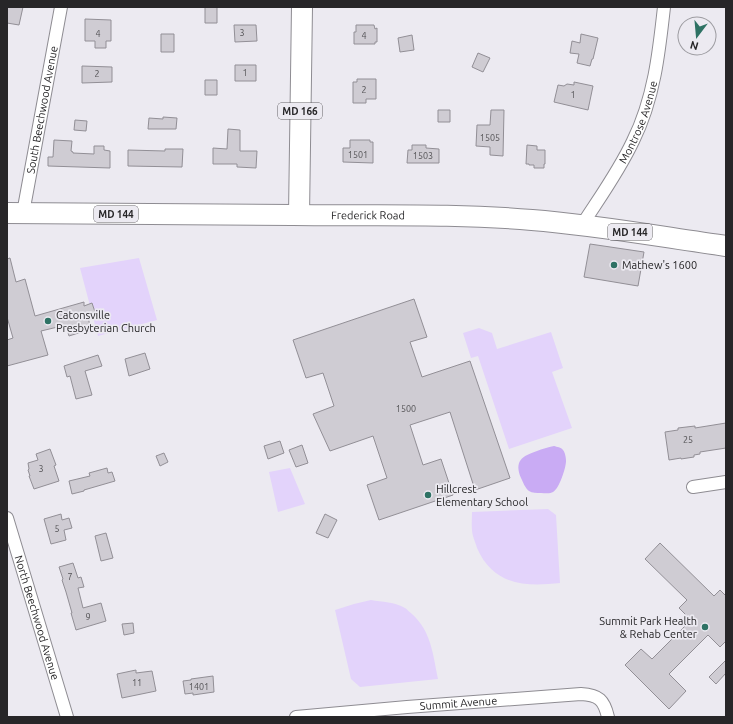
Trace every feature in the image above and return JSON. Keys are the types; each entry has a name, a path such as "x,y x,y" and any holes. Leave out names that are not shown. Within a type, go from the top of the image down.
{"main road":[{"name":"MD 166","path":"299,215 302,7"},
{"name":"Frederick Road","path":"15,213 430,215 516,218 582,225 726,246"}],"street":[{"name":"South Beechwood Avenue","path":"15,213 61,7"},
{"name":"Montrose Avenue","path":"582,225 617,172 634,140 646,110 654,79 664,7"},
{"path":"693,488 726,482"},
{"name":"North Beechwood Avenue","path":"7,518 67,717"},
{"name":"Summit Avenue","path":"296,717 409,712 591,694 597,696 602,702 607,711 608,717"}],"shaded area":[{"path":"139,258 157,320 98,336 80,268"},
{"path":"479,328 492,333 497,349 551,332 563,368 552,372 572,428 509,449 478,356 471,358 463,333"},
{"path":"554,446 562,449 566,457 565,468 560,483 552,493 530,492 525,487 521,478 518,467 519,463 527,455"},
{"path":"290,468 305,504 278,512 269,472"},
{"path":"548,509 556,515 560,583 535,584 511,581 492,570 477,548 472,530 472,512"},
{"path":"371,600 393,603 401,606 407,609 418,621 427,635 438,679 360,687 351,679 335,610"}],"building":[{"path":"7,7 23,7 19,25 7,23"},
{"path":"205,7 217,7 217,23 205,23"},
{"path":"85,19 111,20 111,41 106,41 106,48 95,48 95,41 85,41"},
{"path":"234,25 256,25 257,41 235,42"},
{"path":"356,25 374,25 375,29 377,28 377,42 375,42 375,44 354,44 354,32 356,32"},
{"path":"161,34 174,34 174,52 161,52"},
{"path":"581,34 598,38 590,66 577,63 579,54 570,53 572,41 580,43"},
{"path":"412,35 414,50 400,52 398,38"},
{"path":"478,53 490,58 483,72 472,67"},
{"path":"235,65 256,65 256,81 235,81"},
{"path":"82,66 112,67 112,82 82,83"},
{"path":"357,79 376,79 376,99 366,99 366,103 353,103 353,82 357,82"},
{"path":"205,80 217,80 217,95 205,95"},
{"path":"574,82 593,86 588,110 554,102 558,85 574,85"},
{"path":"438,110 450,110 450,122 438,122"},
{"path":"491,110 504,110 503,156 490,155 490,147 476,146 477,125 490,125"},
{"path":"163,117 177,118 176,129 148,129 149,118 163,119"},
{"path":"75,120 87,121 86,131 74,130"},
{"path":"228,129 240,130 240,151 257,151 256,168 237,167 237,164 213,164 213,148 227,149"},
{"path":"54,140 72,141 71,151 73,153 94,154 94,146 104,146 104,150 110,151 110,168 48,166 48,157 53,157"},
{"path":"350,140 370,140 370,142 373,142 373,163 343,162 343,148 350,148"},
{"path":"412,145 426,145 426,148 439,149 439,163 407,163 408,150 412,150"},
{"path":"527,145 537,146 537,150 545,150 544,168 534,168 534,165 526,164"},
{"path":"165,149 183,149 182,167 128,166 128,150 165,151"},
{"name":"Mathew's 1600","path":"590,244 644,252 638,286 584,277"},
{"name":"Catonsville Presbyterian Church","path":"10,258 16,282 25,279 35,316 84,302 84,306 92,303 95,312 87,314 91,329 69,336 66,325 41,331 48,355 7,366 7,340 13,338 7,317 7,259"},
{"name":"Hillcrest Elementary School","path":"414,299 427,337 410,342 422,377 470,361 510,478 475,490 450,412 410,425 423,465 441,459 453,495 379,520 367,485 387,478 373,436 330,451 313,414 334,406 323,373 306,378 293,340"},
{"path":"145,353 150,369 129,376 125,359"},
{"path":"98,355 102,366 85,371 92,395 76,399 70,376 67,377 64,366"},
{"path":"726,423 726,448 700,452 700,454 694,455 694,457 669,460 665,432 678,430 678,428 695,426 695,428"},
{"path":"280,441 284,453 268,459 264,446"},
{"path":"302,445 308,463 296,467 289,450"},
{"path":"50,449 56,465 54,466 59,481 34,489 29,476 28,463 38,460 36,454"},
{"path":"164,453 168,462 160,466 156,456"},
{"path":"107,468 108,473 112,472 115,481 72,494 69,481 90,476 89,473"},
{"path":"61,514 62,520 69,518 72,528 64,530 66,540 51,544 44,519"},
{"path":"325,514 337,520 328,538 316,533"},
{"path":"106,533 113,558 101,561 95,536"},
{"name":"Summit Park Health & Rehab Center","path":"660,543 714,596 720,590 726,596 726,641 720,647 708,635 669,674 686,691 669,709 625,665 641,649 652,659 691,620 679,608 687,600 645,559"},
{"path":"73,563 78,578 81,577 84,587 78,588 83,608 101,603 106,621 76,630 59,567"},
{"path":"133,623 134,633 124,635 122,624"},
{"path":"726,660 726,673 716,684 709,677"},
{"path":"136,670 136,673 152,671 156,691 122,698 117,674"},
{"path":"213,676 214,692 193,695 193,693 185,694 183,681"}],"place":[{"name":"Mathew's 1600","path":"614,265"},
{"name":"Catonsville Presbyterian Church","path":"48,321"},
{"name":"Hillcrest Elementary School","path":"428,495"},
{"name":"Summit Park Health & Rehab Center","path":"705,627"}]}
